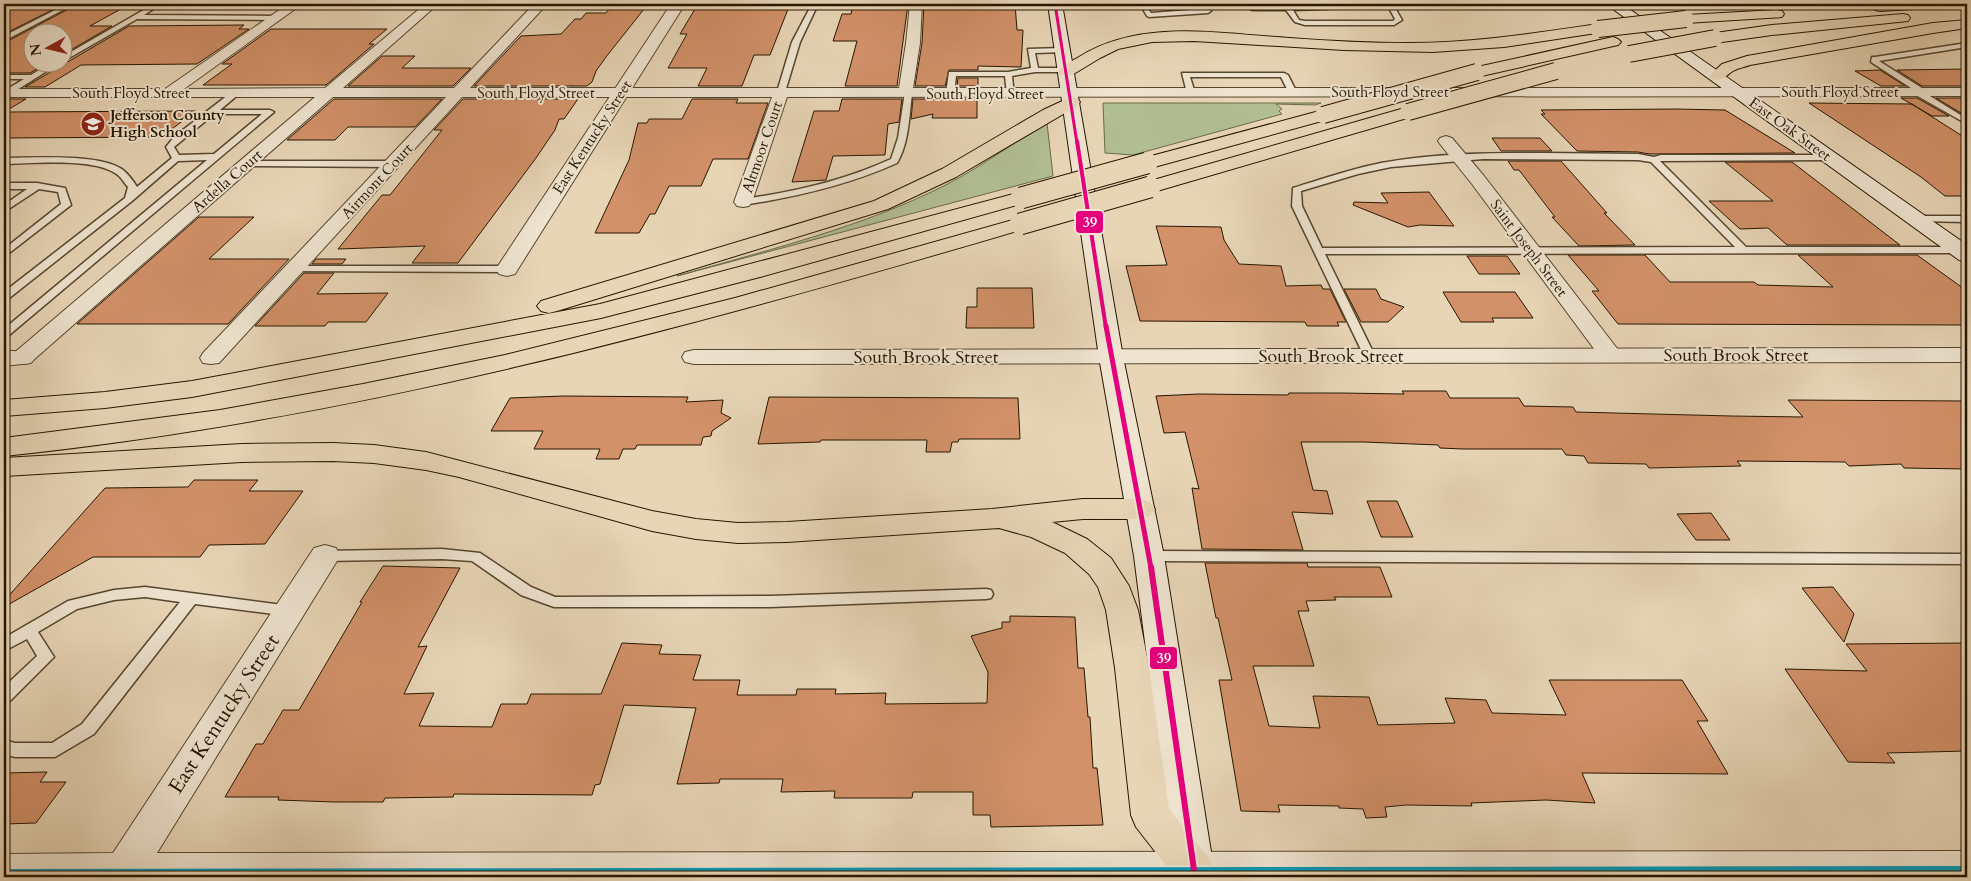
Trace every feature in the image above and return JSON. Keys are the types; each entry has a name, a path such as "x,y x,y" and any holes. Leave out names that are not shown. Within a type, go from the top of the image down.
{"highway":[{"path":"1822,11 1931,4"},
{"path":"1066,71 1111,47 1153,38 1199,37 1412,48 1508,41 1598,29 1692,23 1785,14"},
{"path":"1589,63 1715,38 1839,22 1967,14"},
{"path":"4,408 105,400 192,389 440,343 527,320 601,311 752,272 1477,72 1692,23"},
{"path":"1717,76 1728,67 1747,61 1924,29 1967,24"},
{"path":"4,467 164,426 332,398 474,369 611,338 772,295 1408,112 1565,69"},
{"path":"527,320 576,297 881,205 938,178 1070,98"},
{"path":"4,447 190,456 305,452 351,452 393,456 462,470 620,513 682,527 750,533 992,519 1083,509 1140,509"},
{"path":"992,519 1031,526 1071,544 1094,560 1110,580 1122,610 1132,668 1150,815 1195,874"}],"street":[{"path":"168,93 296,4"},
{"name":"Ardella Court","path":"13,358 246,164 432,4"},
{"name":"Airmont Court","path":"211,358 541,4"},
{"name":"East Kentucky Street","path":"507,270 678,4"},
{"path":"906,94 916,4"},
{"path":"1055,4 1111,357 1149,556 1195,874"},
{"name":"East Oak Street","path":"1612,4 1717,76 1964,253"},
{"name":"South Floyd Street","path":"5,93 781,92 1011,94 1070,98 1191,93 1293,92 1967,92"},
{"name":"Altmoor Court","path":"743,202 781,92"},
{"name":"Saint Joseph Street","path":"1446,141 1611,356"},
{"name":"South Brook Street","path":"694,357 1967,355"},
{"name":"East Kentucky Street","path":"121,875 326,556"},
{"path":"4,872 121,875 1195,874 1967,869"}],"lane":[{"path":"4,39 71,4"},
{"path":"72,54 158,4"},
{"path":"781,92 796,42 815,4"},
{"path":"1149,4 1142,6 1149,15 1208,11 1204,4"},
{"path":"1242,4 1253,8 1350,5 1411,6 1419,4"},
{"path":"1288,8 1297,21 1306,23 1394,23 1399,20 1391,6"},
{"path":"135,17 276,18"},
{"path":"1967,45 1875,59 1874,62 1967,122"},
{"path":"1035,70 1031,51 1062,50"},
{"path":"950,94 952,74 1008,74 1035,70 1066,71"},
{"path":"5,93 41,72"},
{"path":"1008,74 1011,94"},
{"path":"4,77 33,77"},
{"path":"174,161 170,146 236,93"},
{"path":"743,202 794,194 830,185 894,161 898,155 906,94"},
{"path":"4,334 270,112 211,112"},
{"path":"4,297 129,199 174,161 215,157"},
{"path":"1369,356 1297,206 1296,190 1383,166 1459,158 1638,157 1655,160 1661,158 1829,158"},
{"path":"1655,160 1656,164 1743,250"},
{"path":"4,161 58,161 95,164 118,170 133,187 129,199"},
{"path":"246,164 393,164"},
{"path":"4,186 37,186 62,190 66,205 4,254"},
{"path":"4,209 37,186"},
{"path":"1917,219 1967,219"},
{"path":"1318,251 1743,250 1964,253"},
{"path":"294,269 507,270"},
{"path":"326,556 442,554 475,556 526,591 554,602 774,601 915,598 986,594"},
{"path":"1149,556 1967,559"},
{"path":"4,645 73,605 114,595 145,592 290,611"},
{"path":"4,747 15,750 55,750 88,729 191,598"},
{"path":"4,698 46,658 29,630"}],"green space":[{"path":"1103,103 1321,103 1315,105 1276,104 1282,109 1279,111 1282,114 1133,155 1105,153"},
{"path":"1047,123 1053,176 677,276 804,240 897,207 944,186"}],"building":[{"path":"78,4 130,4 90,26 112,26 72,49 72,22 44,22"},
{"path":"613,4 648,4 606,57 596,71 592,82 587,86 474,86 521,36 561,34 575,19 581,19 586,13 606,13"},
{"path":"698,4 790,4 770,55 754,55 742,86 698,86 707,68 668,68 687,34 680,34"},
{"path":"853,4 908,4 897,86 845,86 857,41 833,41 842,14 851,14"},
{"path":"924,4 1015,4 1017,30 1023,30 1021,67 978,66 978,70 949,70 945,86 915,86 922,43"},
{"path":"4,5 62,5 28,22 22,22 22,25 4,34"},
{"path":"244,25 239,29 249,29 197,64 81,65 72,70 72,59 129,26"},
{"path":"271,29 387,29 369,44 374,44 326,85 203,85 232,64 222,64"},
{"path":"22,34 22,72 32,72 4,73 4,43"},
{"path":"382,56 415,56 402,68 471,68 453,86 348,86"},
{"path":"1967,69 1967,86 1922,86 1897,70"},
{"path":"1880,70 1905,86 1881,86 1855,71"},
{"path":"51,72 70,72 45,87 25,87"},
{"path":"958,78 978,78 978,86 957,86"},
{"path":"1901,98 1917,98 1949,116 1932,116"},
{"path":"1936,98 1967,98 1967,116 1966,116"},
{"path":"4,99 26,99 4,112"},
{"path":"334,99 442,99 415,127 348,127 335,140 287,140"},
{"path":"463,99 578,99 564,119 559,119 555,130 536,158 458,263 412,263 425,246 338,249 382,195 390,195 442,130 434,130"},
{"path":"692,99 738,99 736,103 768,103 748,159 713,159 701,186 669,186 655,214 650,214 639,233 595,233 629,160 638,123 647,123 649,119 682,119"},
{"path":"842,99 902,99 899,122 888,124 885,155 833,156 826,180 792,182 814,111 839,111"},
{"path":"913,99 977,99 977,118 932,118 933,114 911,119"},
{"path":"1809,103 1912,104 1967,139 1967,196 1945,196 1921,177"},
{"path":"1541,110 1725,110 1795,153 1649,154 1638,152 1577,151 1541,114 1545,114"},
{"name":"Jefferson County High School","path":"196,111 161,137 4,138 4,112"},
{"path":"1492,138 1540,138 1552,151 1501,151"},
{"path":"1508,161 1561,161 1607,213 1604,213 1635,245 1579,246 1552,217 1555,217 1519,170 1514,170"},
{"path":"1725,162 1792,162 1900,245 1787,245 1768,228 1740,229 1709,201 1773,201"},
{"path":"1429,192 1454,226 1420,225 1408,227 1353,205 1354,202 1388,203 1381,193"},
{"path":"199,217 254,217 209,259 289,259 228,324 77,324"},
{"path":"1156,226 1221,227 1224,240 1239,264 1281,266 1286,286 1321,285 1323,289 1330,289 1346,322 1337,322 1339,326 1307,326 1305,322 1140,321 1126,266 1167,265"},
{"path":"1568,255 1645,255 1670,282 1754,282 1758,285 1833,287 1798,255 1917,255 1967,291 1967,325 1618,324 1592,291 1599,291"},
{"path":"1467,256 1507,256 1520,274 1479,274"},
{"path":"316,259 346,259 342,264 312,264"},
{"path":"304,273 334,273 317,294 388,293 366,322 328,322 325,326 255,326"},
{"path":"977,288 1032,288 1034,328 966,328 967,307 977,307"},
{"path":"1344,289 1376,289 1381,299 1404,307 1388,322 1361,322"},
{"path":"1443,292 1515,292 1533,318 1492,318 1494,322 1461,322"},
{"path":"1402,391 1446,391 1450,398 1519,398 1524,406 1573,407 1576,412 1731,416 1803,417 1788,400 1967,401 1967,469 1904,468 1901,464 1849,466 1845,462 1737,461 1741,466 1649,468 1646,464 1588,463 1584,456 1566,455 1562,449 1463,449 1440,448 1438,445 1301,442 1313,490 1327,491 1333,514 1292,512 1303,550 1202,549 1192,488 1199,489 1185,432 1164,433 1156,396 1199,394 1288,395 1289,393 1404,394"},
{"path":"564,396 688,397 686,402 723,400 721,413 731,418 712,431 711,436 703,437 701,445 637,445 635,449 623,449 619,459 596,459 600,449 534,449 543,431 491,431 510,398"},
{"path":"769,397 1018,398 1020,439 959,439 958,442 952,442 950,452 926,452 927,440 821,440 820,442 758,444"},
{"path":"194,480 258,480 249,491 303,491 265,544 209,545 200,557 93,557 4,607 4,601 105,488 188,487"},
{"path":"1367,501 1397,501 1413,537 1381,537"},
{"path":"1711,513 1730,540 1696,540 1677,514"},
{"path":"1205,563 1307,563 1308,567 1380,567 1392,597 1334,597 1336,600 1306,601 1309,611 1298,611 1314,666 1253,666 1269,726 1320,728 1313,696 1369,697 1378,725 1455,723 1445,698 1486,700 1492,713 1566,715 1549,680 1682,680 1708,721 1697,721 1728,774 1582,773 1595,803 1546,800 1471,803 1472,806 1406,805 1385,807 1387,817 1366,818 1363,809 1339,808 1339,806 1278,805 1280,812 1241,811 1219,680 1232,680 1218,618 1216,618"},
{"path":"383,566 460,568 418,647 427,646 404,694 434,693 419,726 492,727 501,704 527,704 531,694 601,694 622,643 662,645 659,654 701,655 693,680 740,680 737,695 796,695 797,689 836,689 835,694 886,693 885,704 987,703 988,672 971,636 1002,628 1002,622 1010,622 1010,616 1075,617 1078,668 1084,668 1088,717 1090,717 1093,768 1097,768 1103,825 991,827 990,815 973,815 973,792 913,792 912,798 834,798 835,791 781,792 783,779 720,779 719,783 677,784 696,708 624,705 600,784 595,785 592,795 454,794 453,797 385,798 383,802 278,800 279,797 225,797 256,744 263,744 283,710 299,710 362,602 360,602"},
{"path":"1833,587 1854,614 1844,642 1802,588"},
{"path":"1967,643 1967,751 1887,753 1895,763 1848,762 1785,669 1867,671 1846,644"},
{"path":"47,772 40,782 66,782 36,823 4,824 4,773"}],"transit line":[{"name":"39","path":"1055,4 1111,357 1149,556 1195,877"},
{"path":"4,872 1967,869"}],"place":[{"name":"Jefferson County High School","path":"93,124"}]}
